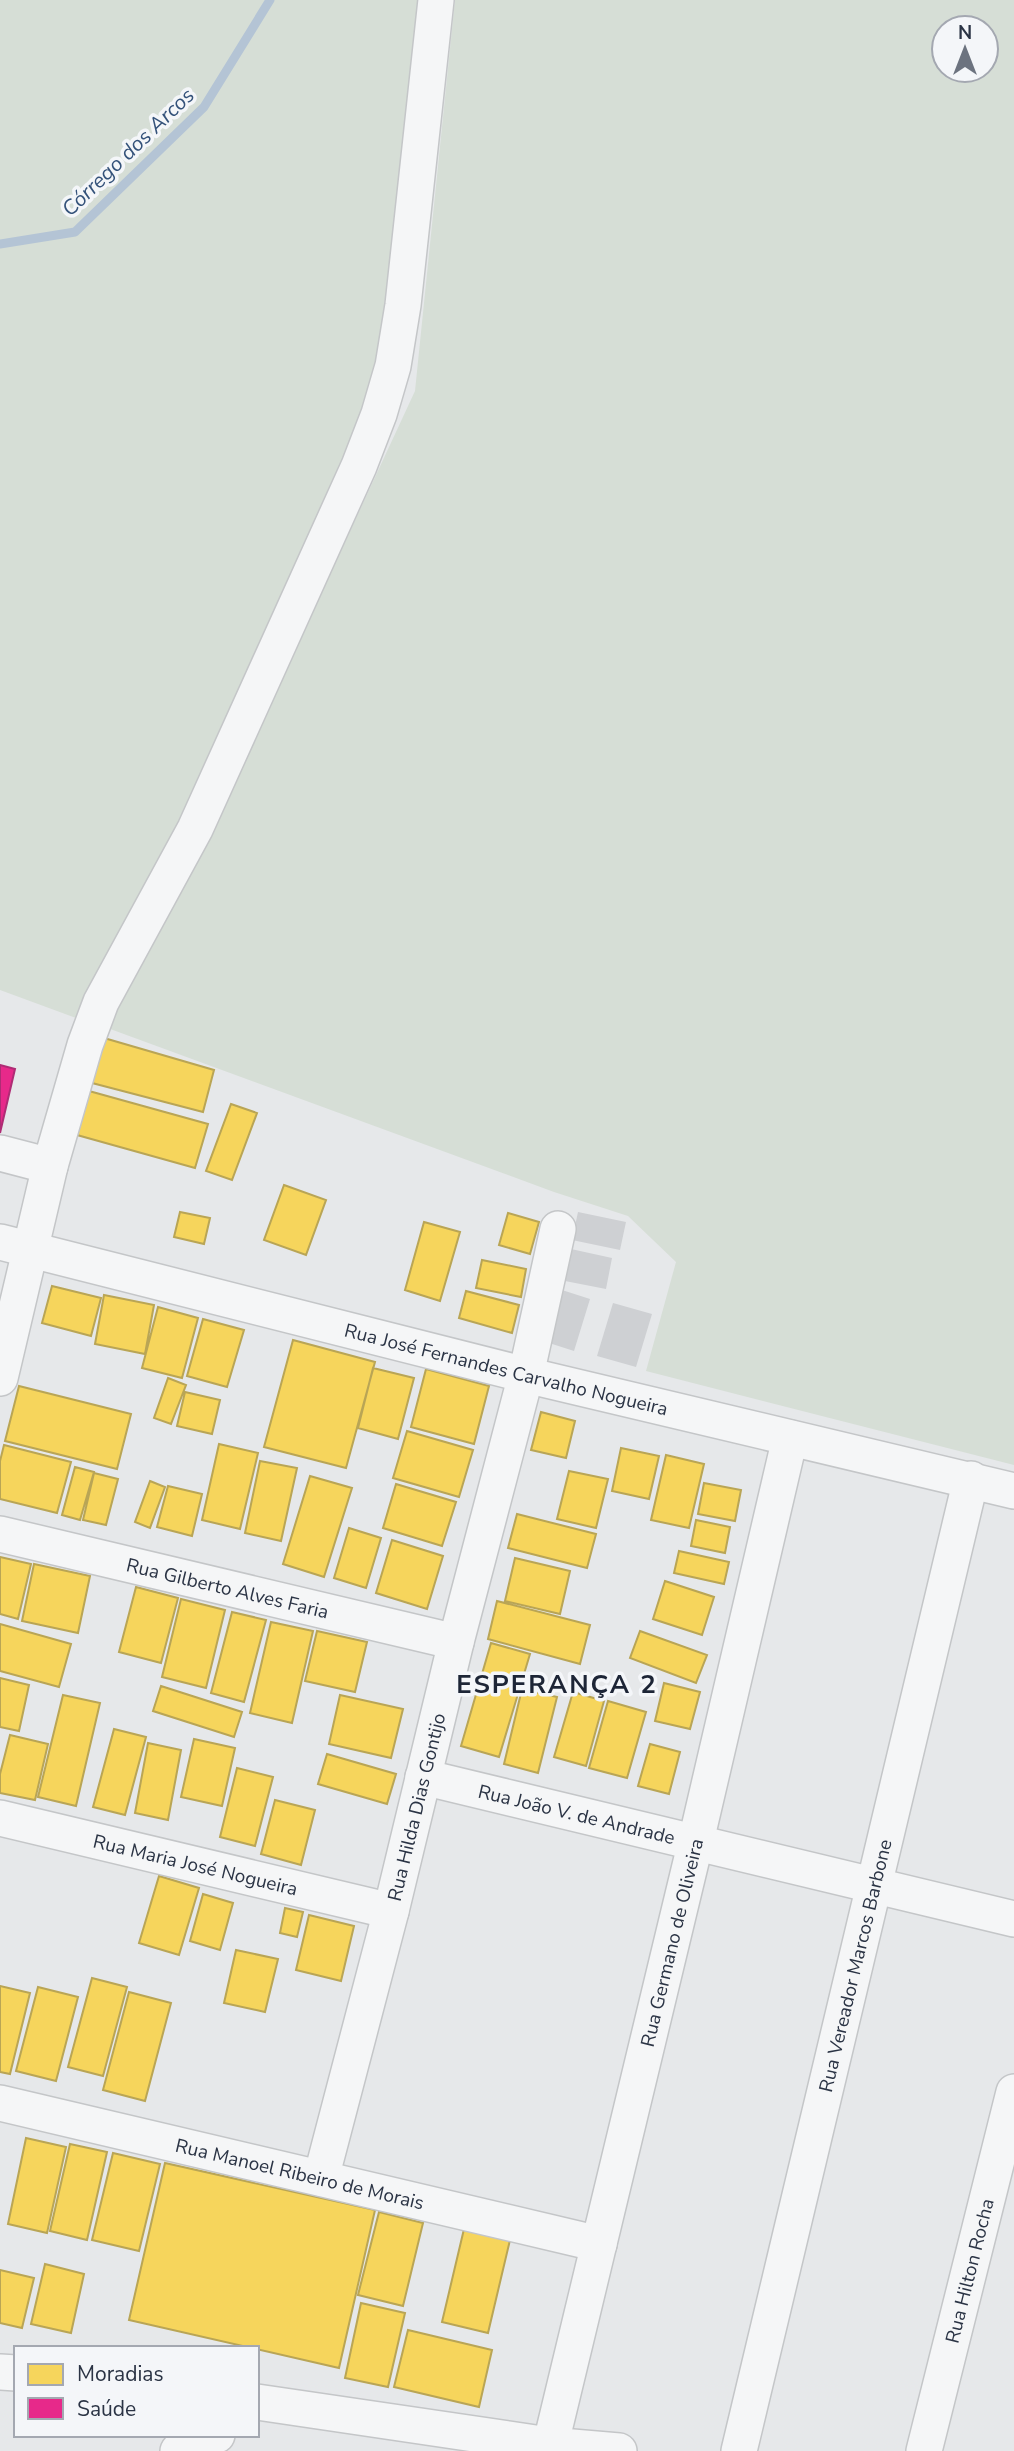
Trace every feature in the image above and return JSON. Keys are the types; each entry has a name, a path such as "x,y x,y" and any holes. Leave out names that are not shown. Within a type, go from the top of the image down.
{"street":[{"path":"0,1378 16,1246 50,1166 85,1045 101,1002 195,829 359,466 379,414 393,366 403,305 436,0"},
{"path":"0,1153 50,1166"},
{"name":"Rua Hilda Dias Gontijo","path":"321,2178 526,1375 558,1229"},
{"name":"Rua José Fernandes Carvalho Nogueira","path":"16,1246 526,1375 1014,1491"},
{"name":"Rua Germano de Oliveira","path":"549,2448 696,1841 790,1438"},
{"name":"Rua Vereador Marcos Barbone","path":"739,2451 971,1479"},
{"name":"Rua Gilberto Alves Faria","path":"0,1534 456,1642"},
{"name":"Rua João V. de Andrade","path":"423,1776 1014,1919"},
{"name":"Rua Maria José Nogueira","path":"0,1818 391,1911"},
{"name":"Rua Hilton Rocha","path":"924,2451 1014,2092"},
{"name":"Rua Manoel Ribeiro de Morais","path":"0,2103 599,2244"},
{"path":"259,2402 549,2448 619,2451"},
{"path":"178,2451 212,2437"}],"shaded area":[{"path":"0,0 418,0 383,365 369,417 182,831 89,986 76,1018 0,990"},
{"path":"455,0 1014,0 1014,1465 646,1371 676,1262 628,1216 554,1192 102,1026 210,833 415,391"}],"building: Moradias":[{"path":"104,1038 214,1070 203,1112 92,1083"},
{"path":"89,1091 208,1124 195,1168 77,1135"},
{"path":"231,1104 257,1113 232,1180 206,1171"},
{"path":"284,1185 326,1200 306,1255 264,1240"},
{"path":"180,1212 210,1218 204,1244 174,1237"},
{"path":"508,1213 539,1222 530,1254 499,1245"},
{"path":"424,1222 460,1232 440,1301 405,1290"},
{"path":"482,1260 526,1269 521,1297 476,1288"},
{"path":"52,1286 101,1298 91,1336 42,1323"},
{"path":"466,1291 519,1305 512,1333 459,1318"},
{"path":"104,1295 154,1305 145,1354 95,1344"},
{"path":"158,1307 198,1318 182,1378 142,1368"},
{"path":"203,1319 244,1330 227,1387 187,1376"},
{"path":"293,1340 375,1362 346,1468 264,1447"},
{"path":"373,1368 414,1378 398,1439 358,1428"},
{"path":"426,1369 489,1386 474,1444 411,1427"},
{"path":"168,1378 186,1385 171,1424 154,1418"},
{"path":"19,1386 131,1414 117,1469 5,1441"},
{"path":"185,1392 220,1400 212,1434 177,1426"},
{"path":"541,1412 575,1421 566,1458 531,1450"},
{"path":"407,1431 473,1450 459,1497 393,1478"},
{"path":"219,1444 258,1453 240,1529 202,1520"},
{"path":"4,1445 71,1462 57,1513 0,1499 0,1461"},
{"path":"621,1448 659,1456 649,1499 612,1491"},
{"path":"666,1455 704,1464 689,1528 651,1520"},
{"path":"260,1461 297,1468 281,1541 245,1533"},
{"path":"75,1467 94,1472 80,1520 62,1515"},
{"path":"569,1471 608,1479 596,1528 557,1519"},
{"path":"94,1473 118,1479 106,1525 83,1520"},
{"path":"310,1476 352,1488 324,1577 283,1564"},
{"path":"150,1481 165,1487 150,1528 135,1522"},
{"path":"704,1483 741,1490 735,1521 698,1514"},
{"path":"396,1484 456,1502 442,1546 383,1528"},
{"path":"168,1486 202,1494 192,1536 157,1527"},
{"path":"517,1514 596,1534 587,1568 508,1548"},
{"path":"696,1520 730,1527 725,1553 691,1546"},
{"path":"349,1528 381,1538 366,1588 334,1578"},
{"path":"392,1540 443,1556 427,1609 376,1593"},
{"path":"679,1551 729,1562 724,1584 674,1573"},
{"path":"0,1557 31,1564 18,1619 0,1614"},
{"path":"515,1558 570,1571 560,1614 505,1601"},
{"path":"34,1564 90,1576 78,1633 22,1621"},
{"path":"665,1581 714,1597 702,1635 653,1619"},
{"path":"136,1587 178,1598 161,1663 119,1652"},
{"path":"181,1599 225,1610 206,1688 162,1677"},
{"path":"497,1601 590,1625 580,1664 488,1639"},
{"path":"232,1612 266,1620 244,1702 211,1693"},
{"path":"271,1622 313,1631 292,1723 250,1713"},
{"path":"0,1624 71,1644 59,1687 0,1671"},
{"path":"317,1631 367,1642 355,1692 305,1681"},
{"path":"640,1631 707,1655 696,1683 630,1658"},
{"path":"491,1643 530,1654 499,1757 461,1746"},
{"path":"0,1678 29,1685 19,1731 0,1727"},
{"path":"664,1683 700,1692 690,1729 655,1721"},
{"path":"161,1686 242,1712 234,1737 153,1711"},
{"path":"522,1689 557,1697 538,1773 504,1764"},
{"path":"573,1692 604,1701 586,1766 554,1757"},
{"path":"63,1695 100,1703 76,1806 38,1797"},
{"path":"340,1695 403,1709 391,1758 329,1744"},
{"path":"608,1701 646,1712 627,1778 589,1768"},
{"path":"114,1729 146,1737 125,1815 93,1807"},
{"path":"10,1735 48,1744 35,1800 0,1793 0,1774"},
{"path":"194,1739 235,1748 222,1806 181,1797"},
{"path":"148,1743 181,1750 168,1820 135,1813"},
{"path":"650,1744 680,1752 669,1794 638,1786"},
{"path":"327,1754 396,1774 387,1804 318,1784"},
{"path":"237,1768 273,1777 255,1846 220,1837"},
{"path":"275,1800 315,1810 301,1865 261,1854"},
{"path":"159,1876 199,1888 179,1955 139,1943"},
{"path":"203,1894 233,1903 220,1950 190,1941"},
{"path":"285,1908 303,1912 297,1937 280,1933"},
{"path":"309,1915 354,1926 341,1981 296,1970"},
{"path":"236,1950 278,1959 265,2012 224,2003"},
{"path":"92,1978 127,1987 103,2076 68,2067"},
{"path":"0,1986 30,1993 10,2074 0,2072"},
{"path":"38,1987 78,1997 56,2081 16,2071"},
{"path":"129,1992 171,2003 145,2101 103,2090"},
{"path":"26,2138 66,2147 47,2233 8,2224"},
{"path":"70,2144 107,2152 87,2240 50,2231"},
{"path":"113,2153 160,2164 139,2251 92,2240"},
{"path":"165,2163 375,2210 339,2368 259,2350 259,2346 243,2346 129,2320"},
{"path":"379,2212 423,2223 403,2306 358,2295"},
{"path":"464,2229 510,2240 488,2333 442,2322"},
{"path":"45,2264 84,2274 71,2333 31,2324"},
{"path":"0,2270 34,2278 22,2328 0,2323"},
{"path":"361,2303 405,2313 388,2387 345,2378"},
{"path":"408,2330 492,2350 479,2407 394,2387"}],"building: Saúde":[{"path":"0,1065 15,1069 0,1133"}],"building: Outros":[{"path":"578,1212 626,1222 620,1250 572,1240"},
{"path":"571,1249 612,1258 606,1289 565,1281"},
{"path":"562,1290 590,1299 574,1351 546,1342"},
{"path":"613,1303 652,1314 636,1367 597,1356"}],"waterway":[{"name":"Córrego dos Arcos","path":"0,244 75,232 204,107 270,0"}],"district":[{"name":"ESPERANÇA 2","path":"557,1684"}]}
